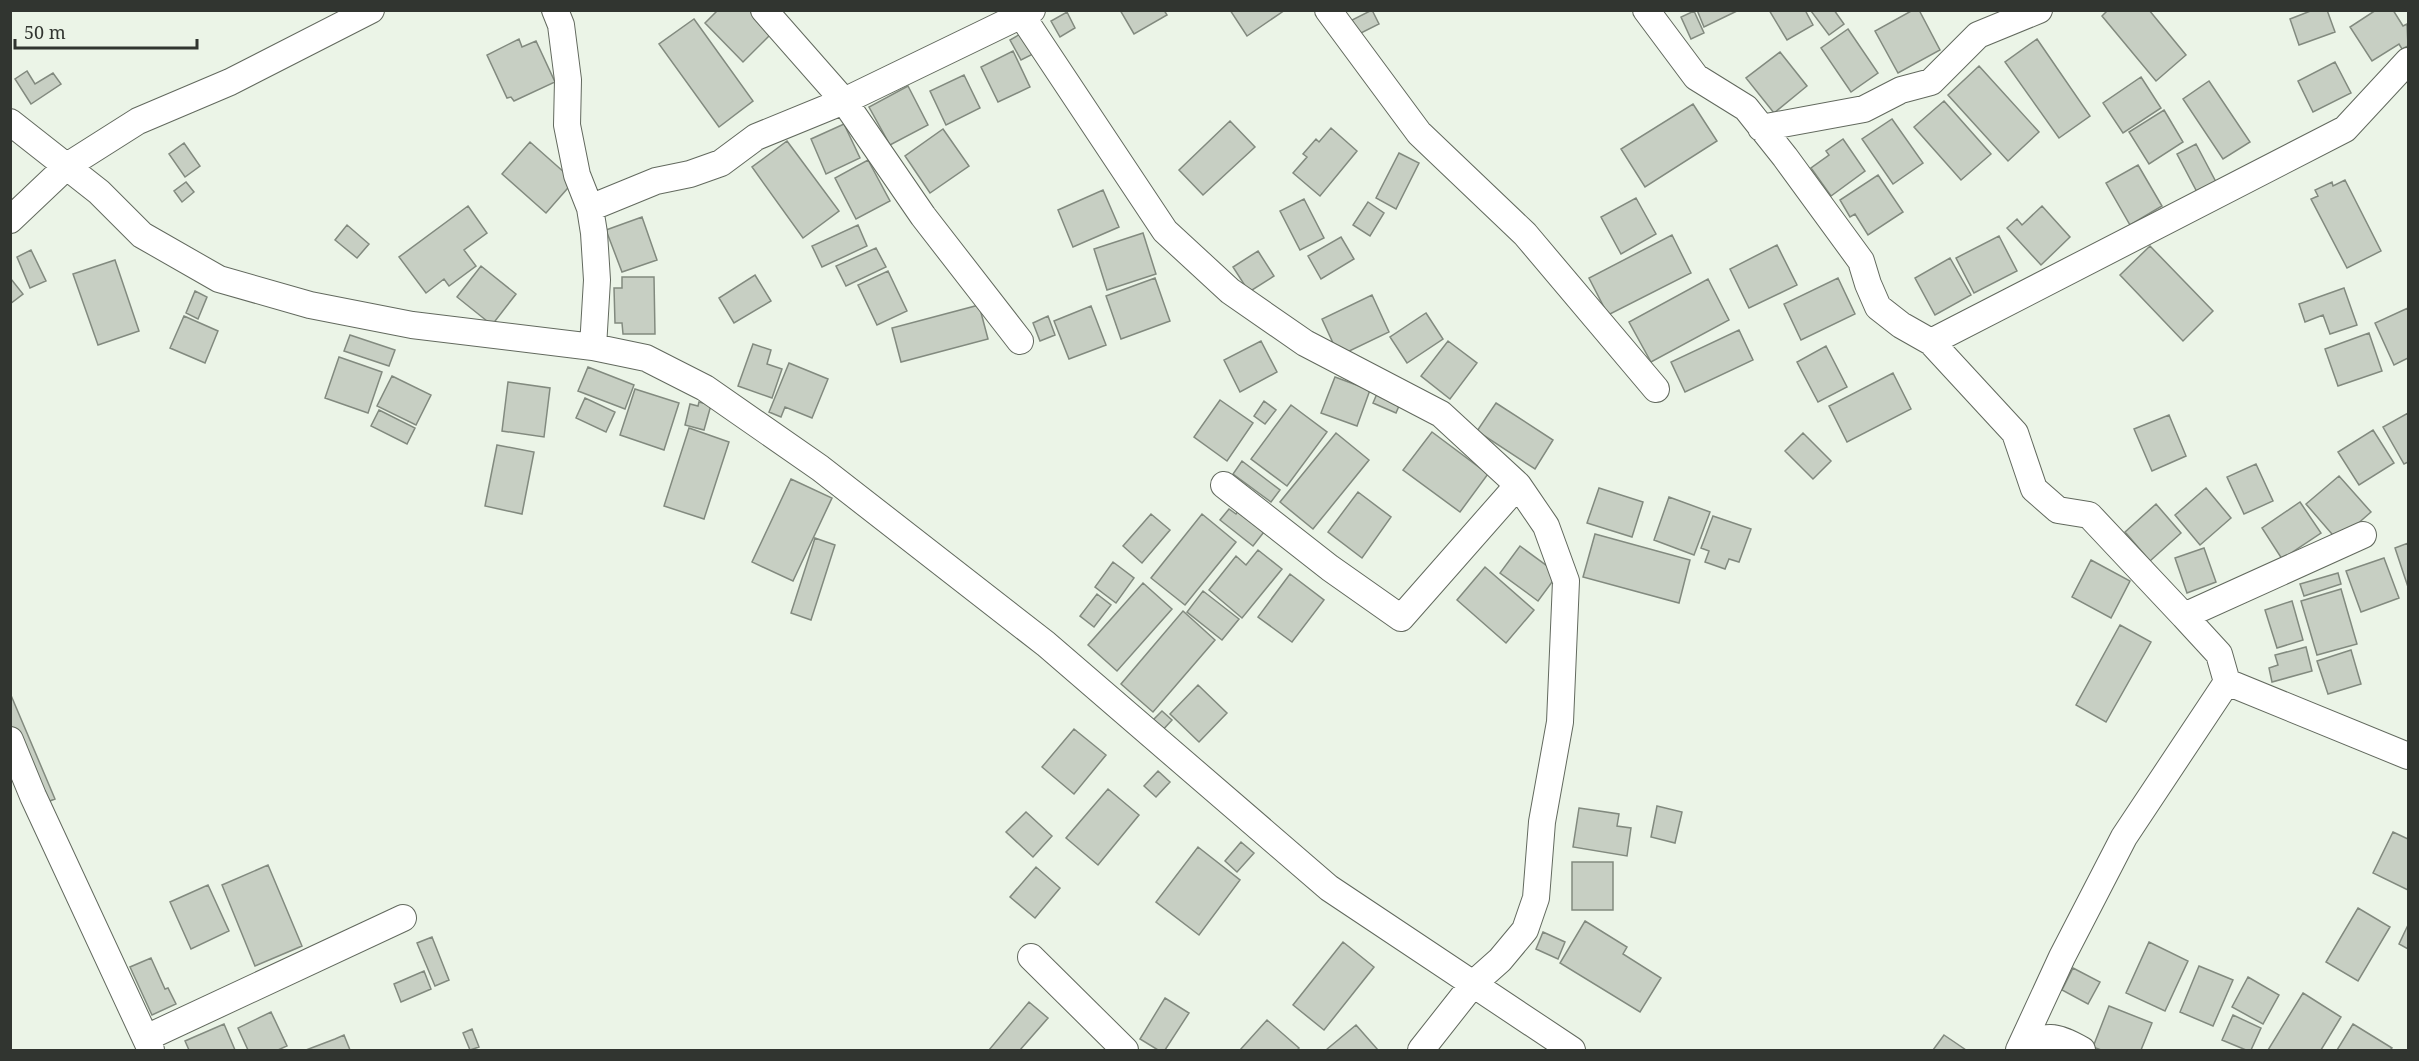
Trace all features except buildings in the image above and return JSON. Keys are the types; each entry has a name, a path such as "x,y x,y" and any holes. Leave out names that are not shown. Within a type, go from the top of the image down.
{"street":[{"path":"10,220 67,166 138,121 230,82 371,10"},
{"path":"555,10 561,25 568,80 567,125 577,175 590,208 594,232 597,280 593,347"},
{"path":"764,10 844,101 923,216 1020,341"},
{"path":"1328,10 1419,133 1525,234 1656,390"},
{"path":"1646,10 1696,76 1746,108 1861,261 1878,307 1901,325 1931,342 2015,434 2034,489 2058,510 2089,515 2219,654 2227,682 2124,837 2062,957 2019,1050"},
{"path":"1761,128 1864,109 1901,90 1931,82 1978,35 2038,10"},
{"path":"590,208 656,181 690,174 721,163 756,137 844,101 1024,12 1165,231 1230,291 1305,343 1441,414 1518,484 1546,526 1566,581 1560,722 1542,822 1536,898 1525,930 1500,960 1473,984 1421,1050"},
{"path":"1931,342 2345,129 2409,61"},
{"path":"10,122 99,192 142,235 219,279 310,305 412,325 593,347 645,358 705,388 820,468 1046,644 1329,888 1572,1050"},
{"path":"1224,485 1330,568 1401,618 1518,484"},
{"path":"2184,616 2363,535"},
{"path":"2227,682 2409,756"},
{"path":"10,740 33,796 149,1044 403,918"},
{"path":"1031,957 1125,1050"},
{"path":"2019,1050 2034,1041 2048,1037 2061,1039 2082,1050"}]}
